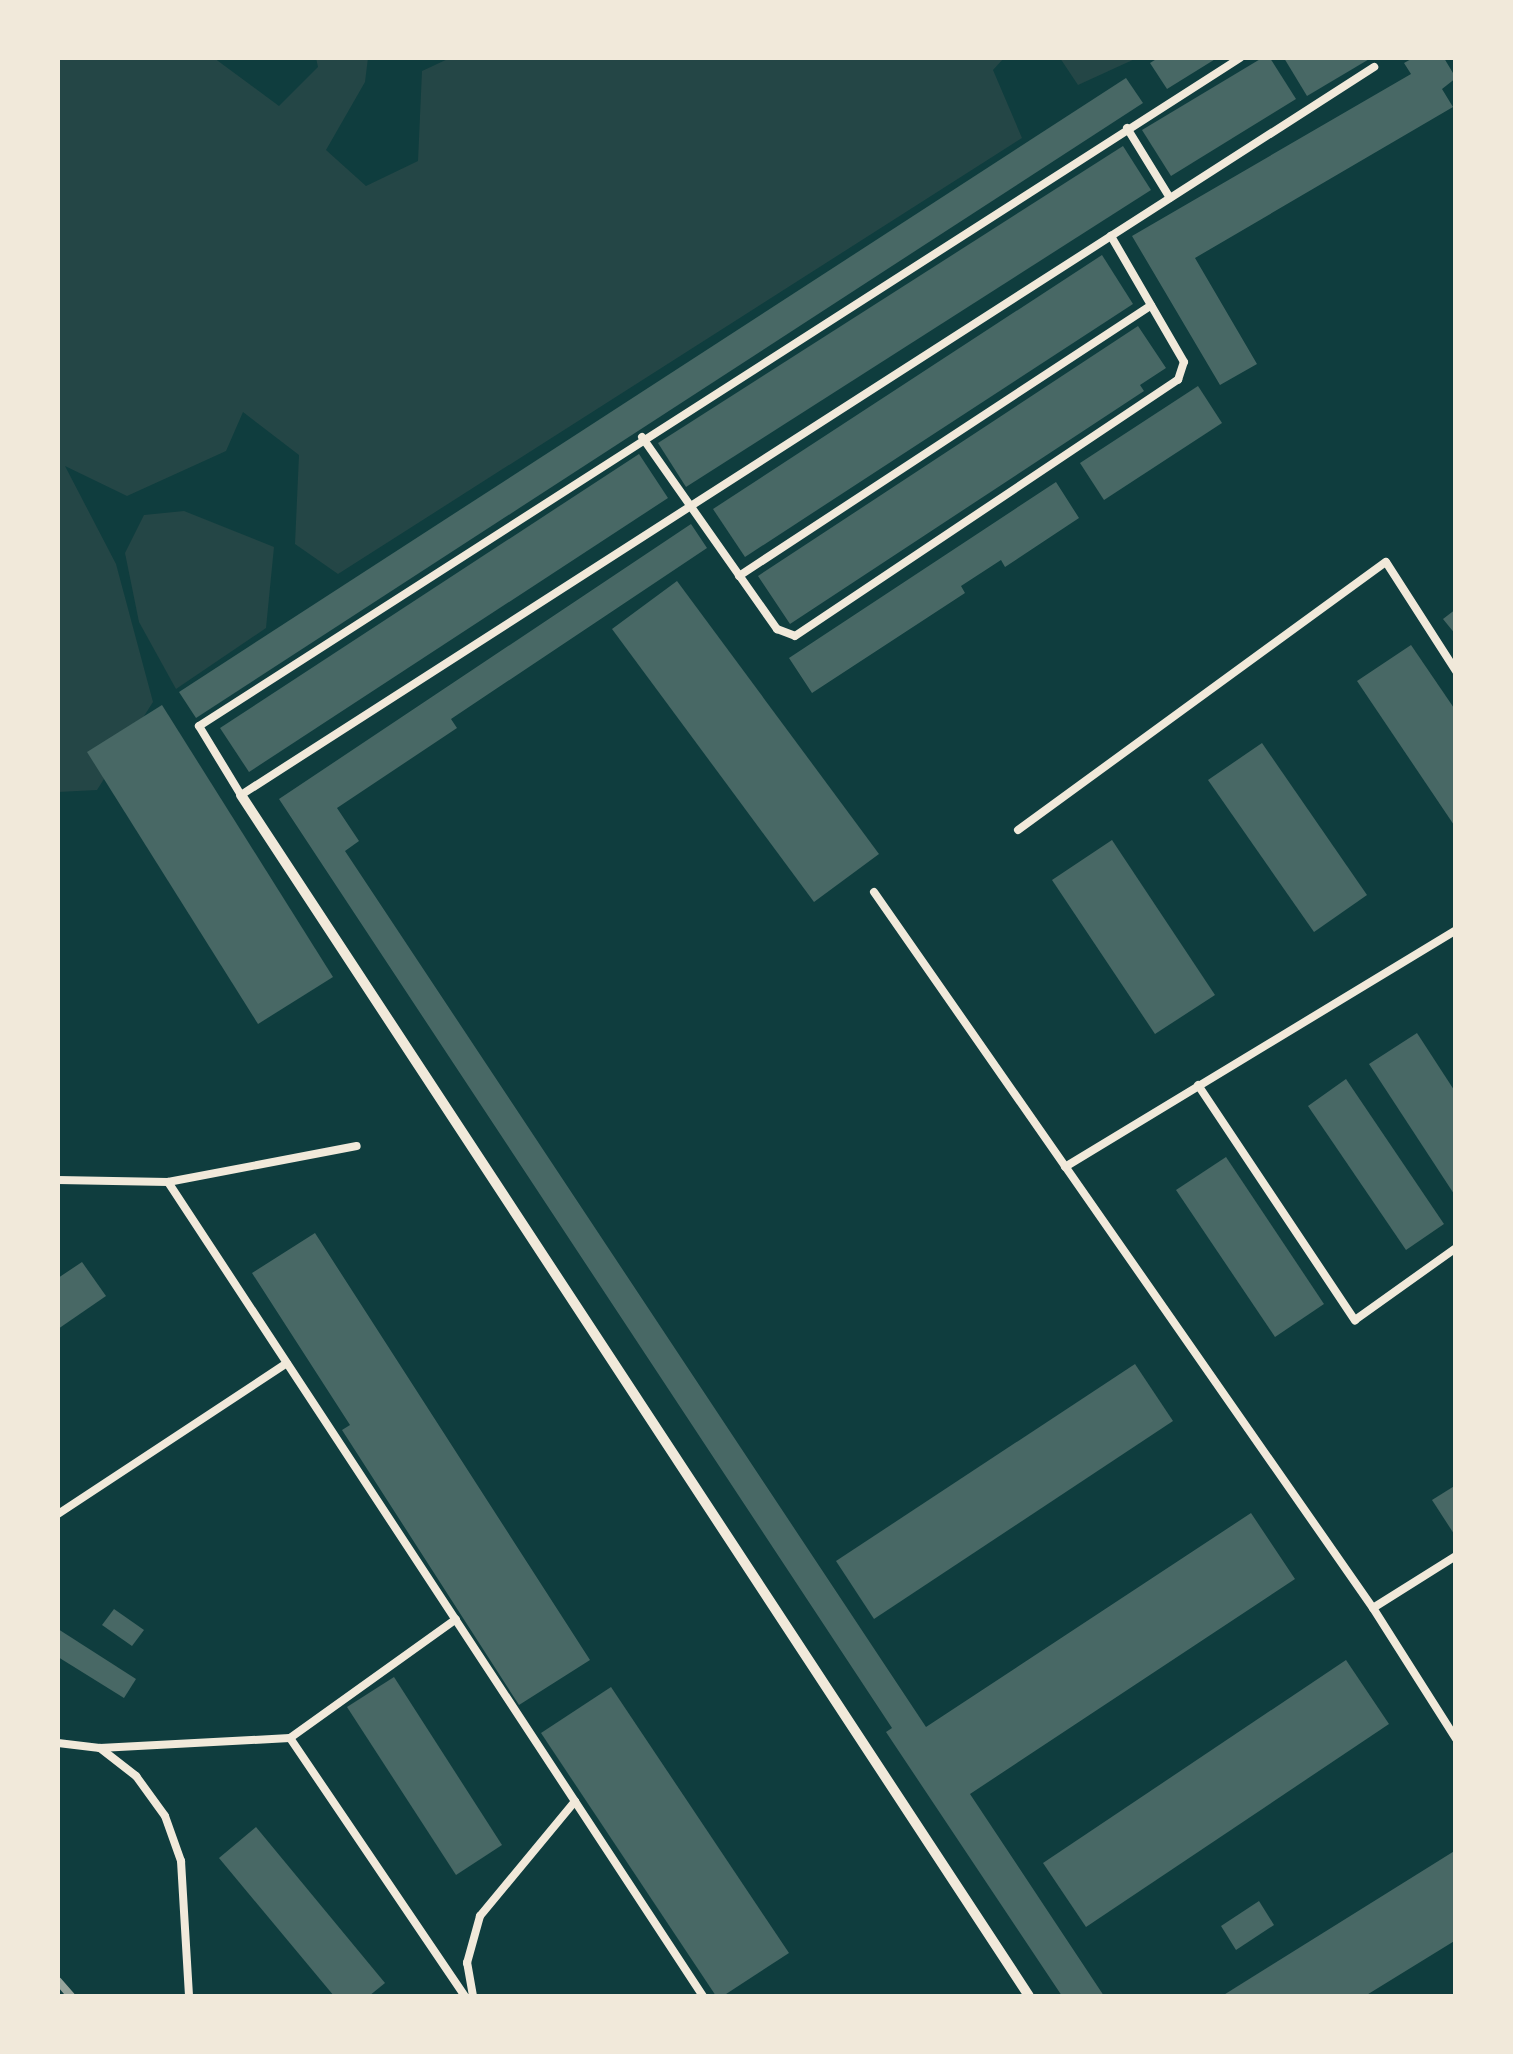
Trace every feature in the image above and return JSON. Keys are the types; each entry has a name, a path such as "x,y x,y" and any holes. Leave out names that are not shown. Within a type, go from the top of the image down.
{"street":[{"path":"241,795 1029,1996"}],"lane":[{"path":"1240,58 642,437 199,726 241,795 1374,67"},
{"path":"1127,128 1170,198"},
{"path":"642,437 777,629 795,636 1178,380 1184,362 1111,236"},
{"path":"740,576 1151,305"},
{"path":"1018,830 1386,562 1456,671"},
{"path":"874,892 1373,1608 1456,1739"},
{"path":"1065,1167 1456,930"},
{"path":"1198,1086 1355,1320 1456,1248"},
{"path":"58,1180 168,1182 356,1146"},
{"path":"168,1182 703,1996"},
{"path":"58,1514 287,1363"},
{"path":"1373,1608 1456,1556"},
{"path":"58,1744 100,1748 290,1738 456,1620"},
{"path":"290,1738 465,1996"},
{"path":"100,1748 136,1776 164,1816 175,1846 189,1996"},
{"path":"473,1996 467,1963 480,1916 575,1801"}],"shaded area":[{"path":"58,58 214,58 279,106 318,67 316,58 368,58 365,82 326,150 366,186 418,161 422,71 450,58 1004,58 993,70 1022,138 338,574 295,544 299,455 243,412 226,451 127,496 65,466 116,564 153,702 97,790 58,792"},
{"path":"1060,58 1137,58 1078,85"},
{"path":"184,511 274,547 266,628 176,689 139,622 125,553 144,515"}],"building":[{"path":"1158,58 1217,58 1167,89 1150,63"},
{"path":"1262,58 1270,58 1296,99 1171,176 1142,130"},
{"path":"1284,58 1371,58 1307,96"},
{"path":"1413,58 1444,58 1456,78 1442,89 1453,107 1195,258 1257,364 1220,385 1132,236 1411,74 1404,63"},
{"path":"1126,78 1143,103 196,718 179,692"},
{"path":"1123,146 1151,190 686,487 658,443"},
{"path":"1102,255 1133,304 745,557 713,509"},
{"path":"1138,326 1166,368 1140,385 1144,391 790,624 758,576"},
{"path":"1198,386 1222,423 1104,500 1080,463"},
{"path":"639,454 668,498 249,772 220,728"},
{"path":"1056,482 1079,518 1005,567 1001,560 961,586 965,593 812,693 789,658"},
{"path":"691,524 707,548 451,719 457,728 337,808 359,841 345,851 926,1727 1251,1513 1295,1579 970,1794 1104,1996 1062,1996 886,1732 892,1728 279,799"},
{"path":"677,581 879,854 814,902 612,629"},
{"path":"1456,609 1456,635 1443,619"},
{"path":"1411,645 1456,711 1456,828 1357,681"},
{"path":"162,705 333,977 258,1024 87,752"},
{"path":"1262,743 1367,895 1314,932 1208,780"},
{"path":"1112,840 1215,995 1155,1034 1052,880"},
{"path":"1417,1033 1456,1093 1456,1197 1369,1064"},
{"path":"1346,1079 1444,1224 1406,1250 1308,1106"},
{"path":"1226,1157 1324,1304 1275,1337 1176,1190"},
{"path":"315,1233 590,1660 519,1705 342,1430 350,1425 252,1273"},
{"path":"82,1262 106,1296 58,1329 58,1278"},
{"path":"1135,1364 1173,1421 874,1619 836,1561"},
{"path":"1456,1485 1456,1537 1432,1500"},
{"path":"114,1609 144,1630 132,1646 102,1625"},
{"path":"58,1629 136,1679 124,1698 58,1657"},
{"path":"1346,1660 1389,1724 1086,1927 1043,1863"},
{"path":"394,1677 502,1845 456,1875 347,1707"},
{"path":"611,1687 789,1953 723,1996 716,1996 541,1733"},
{"path":"256,1827 385,1983 369,1996 334,1996 219,1858"},
{"path":"1456,1850 1456,1940 1365,1996 1222,1996"},
{"path":"1259,1901 1274,1925 1236,1950 1221,1926"}],"railway":[{"path":"58,1981 71,1996"}]}
